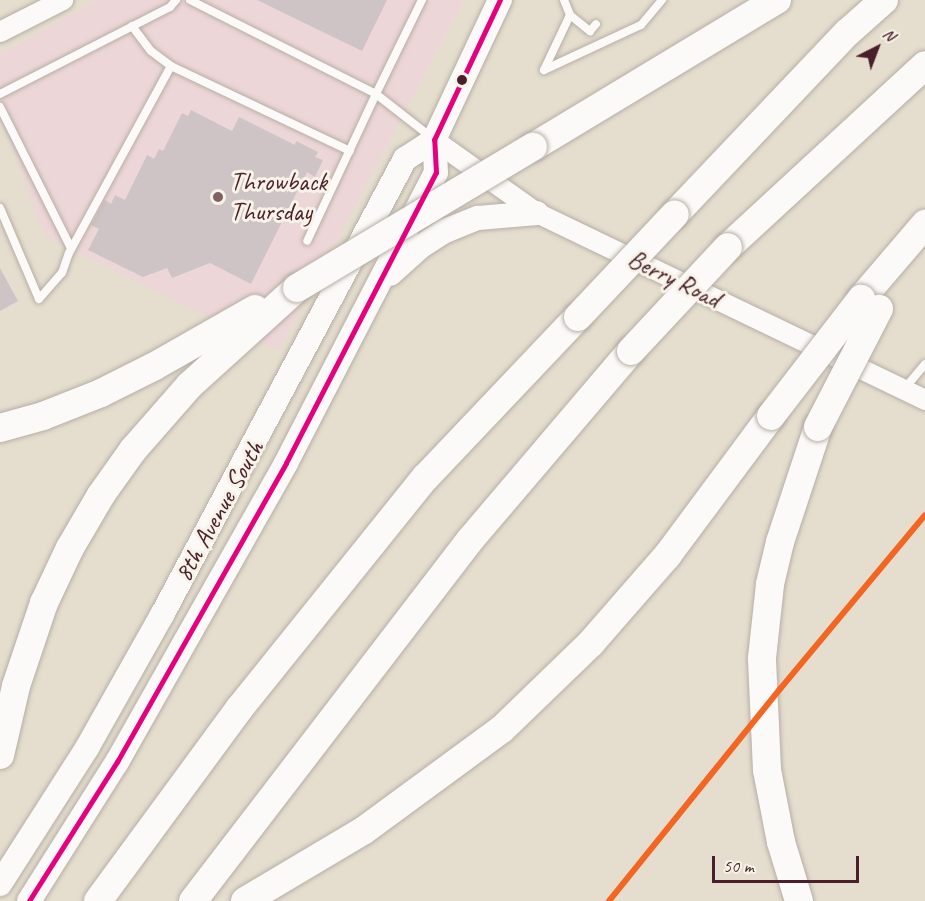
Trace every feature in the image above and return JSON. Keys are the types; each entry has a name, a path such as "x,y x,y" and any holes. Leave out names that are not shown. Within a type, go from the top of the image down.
{"highway":[{"path":"0,428 43,416 119,384 297,288 777,0"},
{"path":"98,901 238,709 425,478 848,32 884,0"},
{"path":"193,901 470,540 631,351 728,247 925,65"},
{"path":"799,901 781,842 768,778 763,731 762,658 770,584 788,514 818,427 870,304 925,224"},
{"path":"245,901 363,831 502,729 591,643 667,556 771,416 870,304 925,237"},
{"path":"0,755 16,686 37,620 70,548 100,495 133,450 190,385 297,288"}],"main road":[{"name":"8th Avenue South","path":"29,901 117,762 286,463 436,173 434,140 500,0"},
{"name":"8th Avenue South","path":"0,884 87,747 162,615 405,159 434,140"},
{"path":"379,283 420,247 445,231 478,218 537,213"}],"street":[{"path":"0,32 63,0"},
{"name":"Berry Road","path":"434,140 537,213 925,400"}],"lane":[{"path":"0,94 170,7 176,0"},
{"path":"190,0 376,94 434,140"},
{"path":"307,241 422,0"},
{"path":"564,0 570,15 590,31 596,24"},
{"path":"570,15 544,70 641,25 662,0"},
{"path":"132,26 151,51 171,66 350,151"},
{"path":"0,208 39,299 62,273 71,248 171,66"},
{"path":"0,107 71,248"},
{"path":"904,390 925,364"}],"shaded area":[{"path":"97,0 464,0 278,351 44,236 0,112 0,54"}],"building":[{"path":"257,0 387,0 362,51"},
{"name":"Throwback Thursday","path":"191,110 232,131 239,117 295,145 296,141 318,152 315,157 323,160 315,177 307,172 251,284 210,263 172,278 167,268 143,277 88,250 99,229 91,225 105,200 111,204 115,195 125,200 147,155 154,159 159,149 163,151 182,113 188,116"},
{"path":"0,268 18,301 0,311"}],"transit line":[{"path":"29,901 117,762 286,463 436,173 434,140 500,0"},
{"path":"609,901 780,689 925,515"}],"place":[{"name":"Throwback Thursday","path":"218,197"}]}
